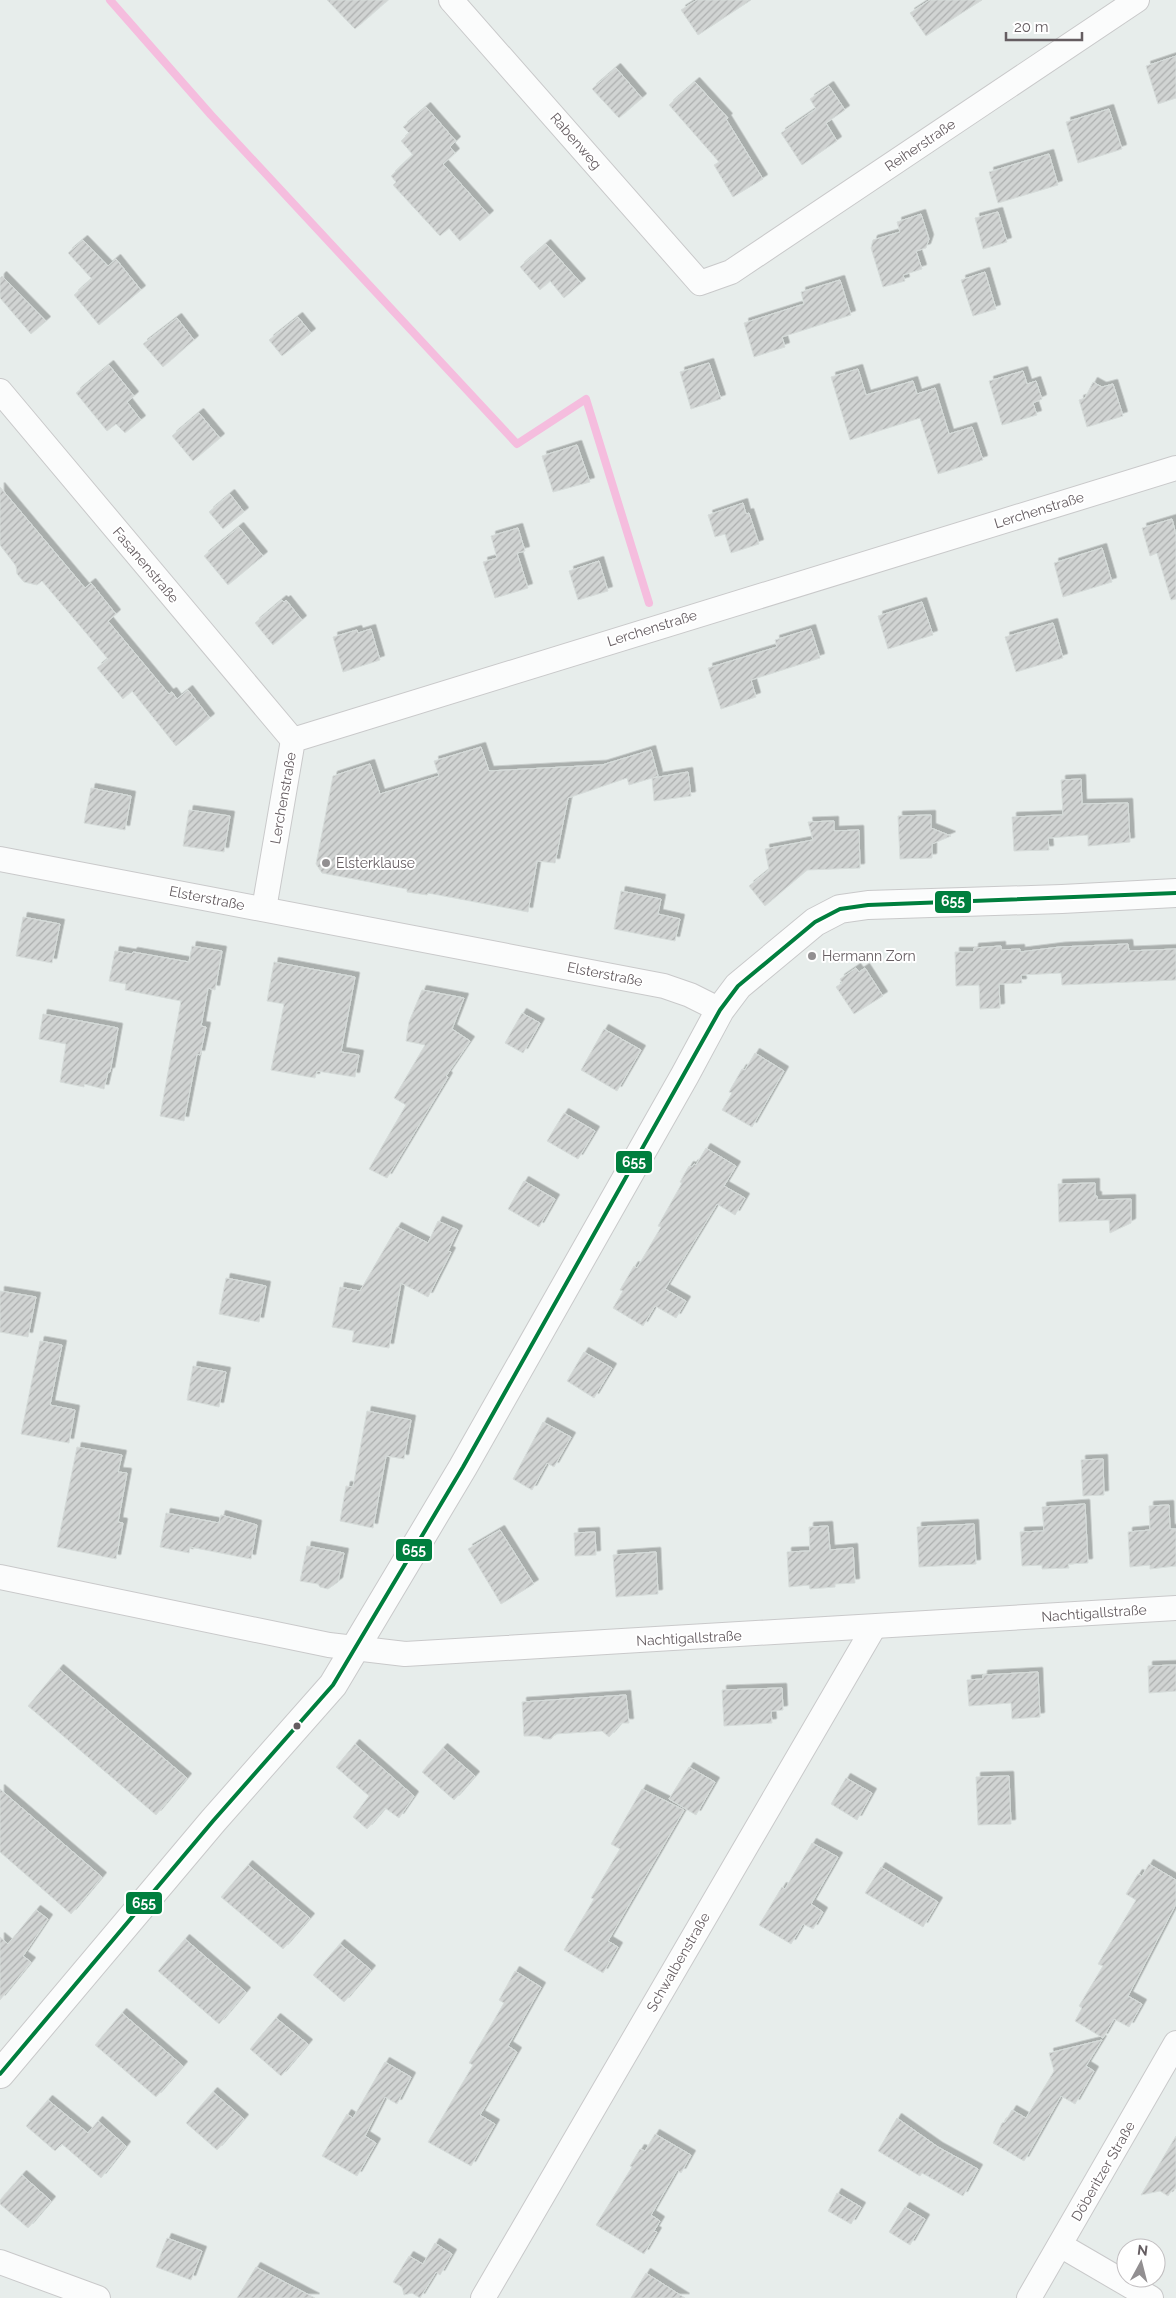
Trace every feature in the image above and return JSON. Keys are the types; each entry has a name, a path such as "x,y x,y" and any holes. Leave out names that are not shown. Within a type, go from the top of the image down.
{"street":[{"name":"Rabenweg","path":"451,0 700,283"},
{"name":"Reiherstraße","path":"700,283 731,272 1136,0"},
{"name":"Fasanenstraße","path":"0,391 293,740"},
{"name":"Lerchenstraße","path":"264,909 293,740 1176,468"},
{"name":"Elsterstraße","path":"0,859 664,986 690,995 720,1010"},
{"path":"0,2074 213,1821 333,1685 472,1450 720,1010 738,986 815,922 840,909 868,905 1062,900 1176,894"},
{"name":"Nachtigallstraße","path":"0,1577 329,1645 405,1654 1176,1608"},
{"name":"Schwalbenstraße","path":"483,2298 874,1627"},
{"name":"Döberitzer Straße","path":"1029,2298 1176,2042"},
{"path":"1060,2245 1152,2298"},
{"path":"0,2262 98,2298"}],"building":[{"path":"327,0 388,0 355,29"},
{"path":"697,0 751,0 698,35 681,10"},
{"path":"930,0 982,0 926,36 910,13"},
{"path":"1176,56 1176,98 1158,104 1146,66"},
{"path":"616,68 642,98 619,118 592,89"},
{"path":"695,82 728,118 726,119 763,179 733,197 714,165 719,162 669,105"},
{"path":"829,86 845,110 826,123 837,141 802,165 781,133 816,109 810,99"},
{"path":"426,107 456,141 450,147 455,153 443,164 489,215 460,241 449,228 440,236 393,185 396,182 391,176 413,155 401,141 409,133 403,127"},
{"path":"1109,109 1122,149 1078,163 1066,122"},
{"path":"1049,154 1058,185 998,203 989,172"},
{"path":"998,212 1007,242 983,249 975,218"},
{"path":"921,214 929,239 926,248 916,251 922,269 903,275 905,281 883,287 871,248 873,240 900,232 897,222"},
{"path":"83,240 108,266 116,259 141,290 99,325 74,295 92,279 68,253"},
{"path":"546,244 581,283 564,298 550,281 540,290 520,267"},
{"path":"985,272 996,309 973,316 961,280"},
{"path":"2,276 46,321 31,334 0,298 0,278"},
{"path":"840,280 851,315 782,337 785,347 754,357 744,323 804,304 801,292"},
{"path":"298,317 311,333 282,356 269,340"},
{"path":"177,318 194,340 163,367 143,344"},
{"path":"709,363 721,399 691,409 680,372"},
{"path":"109,365 134,396 127,402 141,420 125,433 116,424 107,431 76,393"},
{"path":"858,369 866,395 913,381 917,394 935,388 949,434 972,427 983,460 938,474 920,418 850,440 831,377"},
{"path":"1023,371 1027,384 1036,381 1042,399 1033,403 1037,415 1002,425 989,381"},
{"path":"1093,382 1102,387 1113,384 1123,416 1087,427 1079,400 1085,398"},
{"path":"199,413 220,438 193,461 172,436"},
{"path":"577,445 590,482 553,492 542,456"},
{"path":"0,487 85,588 91,583 116,614 108,621 169,694 172,692 177,699 188,690 210,718 176,746 132,691 123,699 97,668 108,659 42,581 37,585 24,582 17,574 16,566 0,545"},
{"path":"230,494 244,512 223,529 209,512"},
{"path":"743,503 746,514 749,513 759,544 731,553 725,534 715,537 708,515"},
{"path":"1172,519 1176,535 1176,599 1171,600 1157,553 1150,556 1142,528"},
{"path":"239,527 263,556 228,585 204,556"},
{"path":"518,528 525,551 517,553 528,588 495,598 483,562 497,558 491,536"},
{"path":"1102,548 1112,582 1063,597 1054,563"},
{"path":"599,561 608,591 578,600 569,571"},
{"path":"282,600 284,602 286,600 302,620 273,645 255,623"},
{"path":"922,602 933,635 888,649 878,616"},
{"path":"1053,623 1063,658 1016,672 1005,637"},
{"path":"371,629 380,660 343,672 333,637 357,630 358,633"},
{"path":"811,629 820,658 751,680 756,697 721,709 708,668 777,647 775,640"},
{"path":"481,747 489,771 602,765 651,750 658,776 653,778 688,772 691,796 654,801 652,778 629,785 627,778 568,798 555,863 537,861 528,912 428,893 427,895 407,892 407,889 322,873 316,864 333,776 370,764 380,794 439,776 434,761"},
{"path":"1081,779 1082,804 1128,803 1130,842 1088,846 1088,835 1048,838 1049,850 1014,851 1012,817 1063,815 1061,780"},
{"path":"91,788 131,796 125,830 84,823"},
{"path":"189,810 230,816 224,852 183,846"},
{"path":"931,815 931,828 951,836 932,844 932,858 900,859 898,816"},
{"path":"834,821 834,831 859,830 860,868 807,870 765,906 749,886 769,870 765,849 813,840 808,822"},
{"path":"621,891 661,899 658,914 680,919 675,941 614,929"},
{"path":"23,917 60,924 52,963 16,956"},
{"path":"1128,944 1129,951 1176,949 1176,980 1062,985 1061,973 1021,975 1022,983 999,984 1000,1008 980,1009 979,985 956,986 955,952 974,952 974,948 1001,946 1001,950 1020,949 1020,952 1060,947"},
{"path":"192,946 222,951 215,990 208,988 201,1026 206,1027 200,1055 197,1054 184,1121 160,1116 181,1001 125,990 126,984 109,981 115,951 132,954 133,952 189,962"},
{"path":"274,962 355,977 341,1052 359,1055 355,1077 317,1071 315,1078 271,1070 284,1004 267,1001"},
{"path":"856,968 859,972 865,968 883,996 854,1014 836,987 842,983 840,979"},
{"path":"422,990 464,998 452,1029 470,1041 446,1076 448,1077 387,1178 369,1169 406,1105 394,1098 425,1045 406,1041 409,1022"},
{"path":"522,1013 540,1023 523,1053 505,1043"},
{"path":"43,1014 118,1028 110,1072 108,1072 104,1089 84,1084 84,1087 60,1082 66,1044 39,1039"},
{"path":"604,1029 641,1050 617,1091 581,1070"},
{"path":"755,1053 784,1071 752,1127 722,1110 732,1093 729,1092 742,1069 745,1070"},
{"path":"564,1113 595,1131 578,1159 547,1141"},
{"path":"706,1148 736,1166 724,1186 745,1198 735,1215 717,1204 665,1289 686,1301 676,1318 655,1306 643,1326 613,1308 623,1291 620,1290 634,1266 637,1268 661,1227 658,1226 682,1183 680,1182 689,1166 696,1165"},
{"path":"524,1181 555,1199 539,1227 508,1209"},
{"path":"1095,1183 1095,1196 1097,1196 1097,1200 1131,1199 1131,1223 1110,1233 1109,1220 1059,1222 1058,1184"},
{"path":"438,1221 458,1230 448,1251 451,1252 428,1297 401,1283 389,1348 352,1342 354,1331 332,1327 340,1287 360,1291 397,1227 428,1243"},
{"path":"226,1278 266,1286 259,1322 219,1314"},
{"path":"0,1291 36,1297 28,1337 0,1332"},
{"path":"40,1341 62,1345 50,1405 75,1410 69,1443 21,1434"},
{"path":"584,1352 612,1368 594,1398 567,1381"},
{"path":"193,1366 226,1372 219,1407 187,1400"},
{"path":"367,1411 411,1420 404,1459 386,1456 373,1528 340,1521 346,1486 353,1487"},
{"path":"543,1422 571,1437 554,1467 547,1463 532,1490 513,1479"},
{"path":"77,1447 122,1455 118,1472 127,1473 118,1522 123,1523 116,1559 57,1547"},
{"path":"1103,1459 1104,1495 1083,1496 1081,1460"},
{"path":"1085,1504 1088,1563 1068,1564 1069,1568 1042,1569 1042,1565 1022,1566 1020,1532 1044,1531 1042,1507"},
{"path":"1169,1505 1170,1529 1176,1529 1176,1566 1150,1569 1150,1565 1130,1567 1128,1532 1150,1530 1149,1506"},
{"path":"166,1513 219,1523 221,1515 257,1525 251,1559 190,1547 189,1553 160,1547"},
{"path":"974,1524 976,1564 919,1567 917,1527"},
{"path":"828,1526 830,1550 853,1548 855,1583 835,1584 835,1587 810,1589 809,1585 789,1587 787,1552 810,1551 809,1527"},
{"path":"500,1530 534,1584 501,1604 468,1549"},
{"path":"595,1532 596,1555 575,1556 574,1533"},
{"path":"307,1546 344,1553 338,1582 328,1589 320,1587 318,1584 300,1581"},
{"path":"656,1552 658,1594 616,1597 613,1555"},
{"path":"1176,1665 1176,1691 1149,1693 1148,1666"},
{"path":"59,1669 187,1778 156,1815 28,1706"},
{"path":"1038,1672 1040,1717 1012,1719 1011,1703 969,1706 967,1680 983,1679 983,1675"},
{"path":"782,1688 783,1710 771,1711 772,1723 724,1726 722,1690"},
{"path":"626,1695 629,1723 621,1723 609,1737 602,1731 555,1734 551,1739 543,1739 539,1736 524,1736 522,1702"},
{"path":"355,1744 414,1796 399,1818 385,1808 367,1829 353,1817 369,1796 336,1767"},
{"path":"443,1748 475,1776 454,1800 422,1772"},
{"path":"689,1767 715,1782 696,1815 669,1799"},
{"path":"1009,1776 1011,1824 978,1825 976,1777"},
{"path":"846,1778 872,1793 857,1820 831,1804"},
{"path":"0,1789 102,1877 71,1914 0,1852"},
{"path":"642,1789 684,1810 608,1941 618,1947 603,1973 564,1950 594,1899 591,1898 620,1849 611,1844"},
{"path":"812,1843 838,1857 811,1904 823,1912 813,1929 803,1924 791,1944 759,1925 782,1887 785,1889"},
{"path":"1149,1864 1176,1880 1176,1904 1128,1996 1142,2004 1129,2027 1114,2019 1103,2038 1075,2021 1082,2008 1079,2006 1103,1966 1098,1964 1136,1900 1126,1894 1138,1874 1142,1876"},
{"path":"248,1865 310,1918 283,1949 221,1897"},
{"path":"881,1867 938,1902 923,1927 865,1893"},
{"path":"36,1910 48,1919 23,1956 31,1962 0,2000 0,1937 8,1944"},
{"path":"185,1939 246,1992 219,2024 158,1971"},
{"path":"340,1944 371,1970 344,2002 313,1975"},
{"path":"515,1971 541,1987 508,2046 517,2052 480,2115 495,2124 471,2166 428,2142 473,2065 469,2063 504,2003 499,2000"},
{"path":"122,2013 183,2066 156,2097 95,2045"},
{"path":"276,2018 308,2044 281,2076 250,2049"},
{"path":"1102,2040 1086,2066 1094,2071 1075,2104 1061,2096 1024,2161 993,2143 1002,2123 1005,2122 1012,2110 1026,2118 1054,2071 1049,2053"},
{"path":"385,2062 411,2077 397,2104 385,2097 365,2136 376,2143 357,2176 322,2156 347,2114 353,2118"},
{"path":"213,2092 244,2119 217,2150 186,2123"},
{"path":"48,2100 88,2133 98,2121 126,2146 101,2178 62,2144 55,2151 26,2126"},
{"path":"897,2118 938,2147 978,2169 963,2196 922,2173 920,2176 878,2151"},
{"path":"655,2134 691,2155 681,2173 677,2170 651,2215 660,2221 654,2231 657,2232 644,2254 596,2225 632,2167 630,2166 640,2149 645,2151"},
{"path":"1176,2136 1176,2188 1168,2196 1160,2191 1141,2195"},
{"path":"22,2175 51,2201 28,2228 0,2204 0,2200"},
{"path":"837,2193 861,2207 851,2224 828,2211"},
{"path":"905,2207 925,2219 910,2245 889,2232"},
{"path":"167,2238 202,2251 191,2280 156,2267"},
{"path":"435,2243 452,2254 440,2275 436,2272 420,2298 412,2293 404,2295 402,2287 393,2282 409,2256 423,2264"},
{"path":"256,2267 315,2298 237,2298"},
{"path":"646,2273 685,2298 631,2298"}],"waterway":[{"path":"110,0 211,115 517,444 586,399 649,603"}],"transit line":[{"name":"655","path":"0,2074 213,1821 333,1685 463,1467 720,1010 738,986 815,922 840,909 868,905 1176,893"}],"place":[{"name":"Elsterklause","path":"326,863"},
{"name":"Hermann Zorn","path":"812,956"}]}
